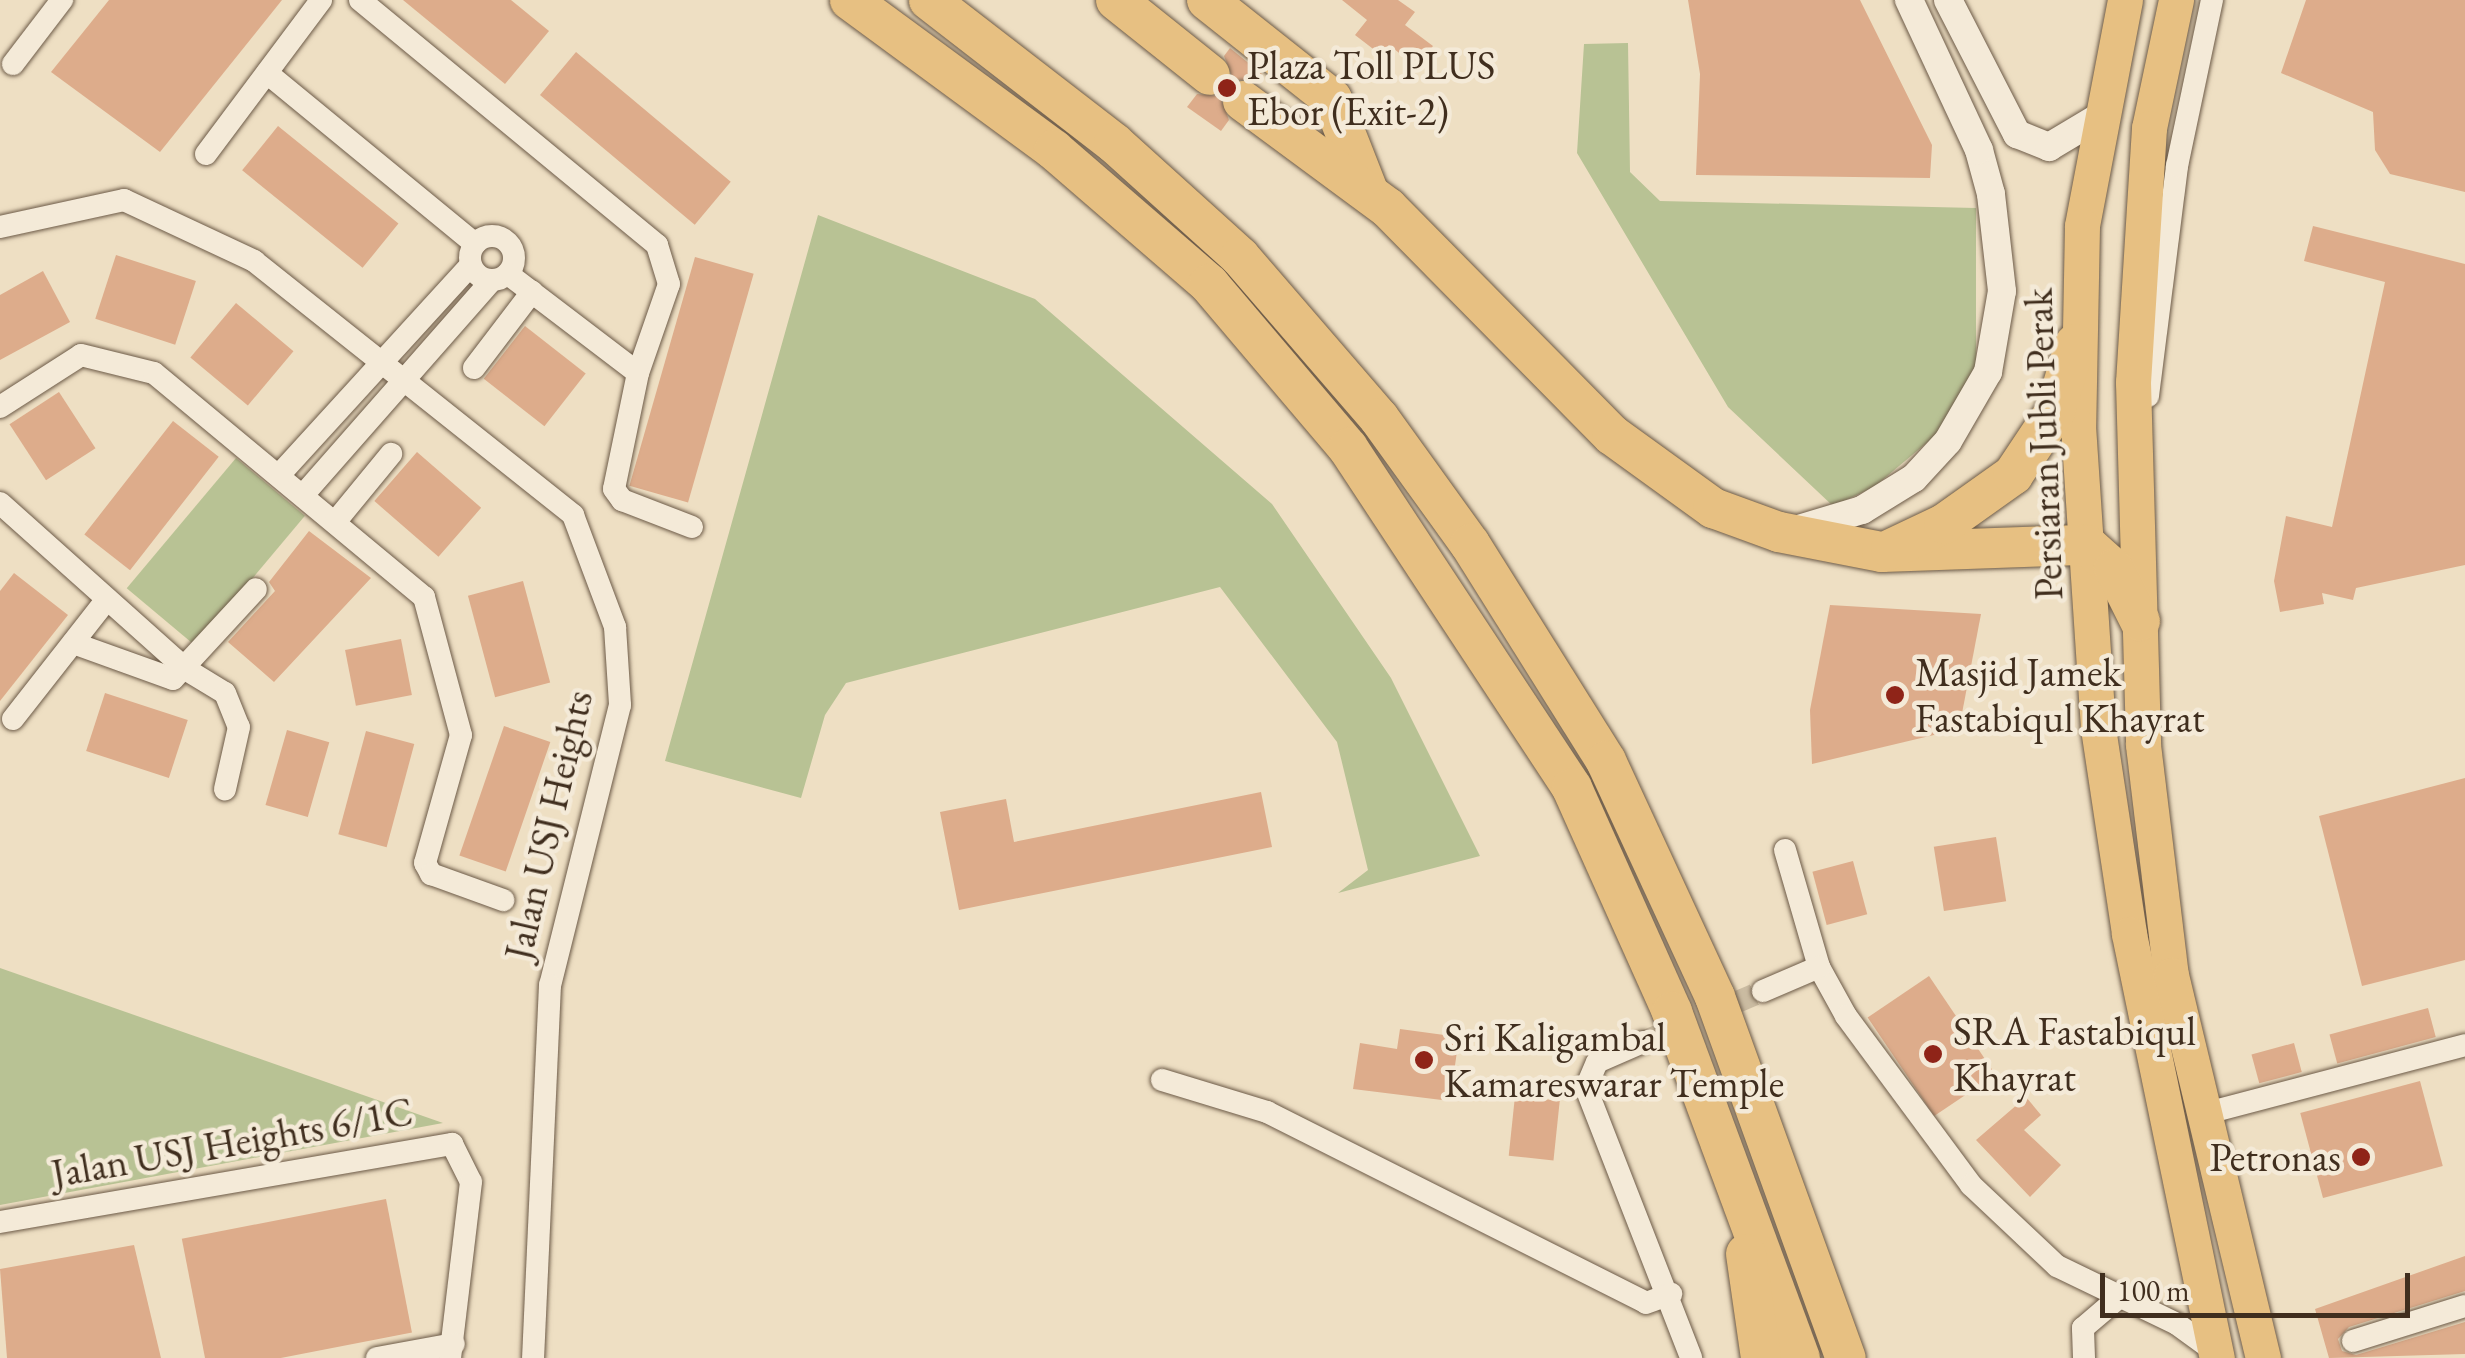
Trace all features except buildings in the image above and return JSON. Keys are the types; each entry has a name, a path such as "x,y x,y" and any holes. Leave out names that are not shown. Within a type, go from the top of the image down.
{"highway":[{"path":"850,0 1054,150 1209,284 1348,448 1572,788 1672,1012 1800,1358"},
{"path":"929,0 1114,144 1240,257 1379,418 1470,544 1606,761 1716,997 1846,1358"},
{"path":"1116,0 1210,75"},
{"path":"1207,0 1332,99 1368,191"},
{"path":"1243,101 1368,191 1612,435 1713,508 1779,532 1882,552 2087,545 2114,569 2140,621"},
{"path":"1882,552 1944,524 2013,475 2055,412 2076,344"},
{"path":"1750,1222 1743,1275 1761,1358"}],"main road":[{"name":"Persiaran Jubli Perak","path":"2125,0 2098,117 2076,344 2098,728 2128,934 2216,1354"},
{"path":"2176,0 2142,202 2136,490 2140,621 2162,902 2198,1115 2263,1358"}],"street":[{"path":"12,64 62,0"},
{"path":"206,154 321,0"},
{"path":"360,0 657,246 669,284 638,372 614,489 622,500 692,527"},
{"path":"1779,532 1832,522 1914,478 1948,441 1988,372 2002,291 1991,194 1909,0"},
{"path":"1948,0 2017,134 2050,147 2098,117"},
{"path":"2136,490 2177,166 2212,0"},
{"path":"267,73 500,277 532,292 638,372"},
{"name":"Jalan USJ Heights","path":"0,227 124,200 254,261 406,378 572,515 616,627 620,705 550,985 534,1358"},
{"path":"280,474 383,361 487,236 508,241 514,254 500,277 304,494"},
{"path":"474,368 532,292"},
{"path":"0,407 58,364 97,356 178,386 424,597 459,706 461,735 424,863 431,874 503,900"},
{"path":"336,521 391,454"},
{"path":"0,503 236,709 224,789"},
{"path":"73,642 165,678 187,670 256,589"},
{"path":"13,719 107,599"},
{"path":"1785,850 1819,967 1896,1094 1971,1185 2057,1266 2117,1299 2177,1324 2216,1354"},
{"path":"1762,991 1819,967"},
{"path":"1643,1042 1596,1062 1586,1088 1672,1294 1691,1358"},
{"path":"2198,1115 2465,1045"},
{"path":"1162,1080 1267,1112 1646,1303 1672,1294"},
{"name":"Jalan USJ Heights 6/1C","path":"0,1222 452,1144 472,1182 452,1351"},
{"path":"2084,1358 2083,1328 2117,1299"},
{"path":"2353,1341 2465,1306"},
{"path":"377,1358 452,1351"}],"green space":[{"path":"1628,43 1630,172 1660,201 1976,208 1976,365 1936,435 1874,487 1833,506 1728,407 1577,153 1584,44"},
{"path":"818,215 1035,299 1272,504 1391,678 1480,856 1338,893 1368,870 1337,742 1220,587 846,683 825,715 801,798 665,761"},
{"path":"236,458 305,516 196,646 127,588"},
{"path":"0,968 443,1123 0,1205"}],"tunnel":[{"path":"1643,1042 1763,991"}],"place":[{"name":"Plaza Toll PLUS Ebor (Exit-2)","path":"1227,88"},
{"name":"Masjid Jamek Fastabiqul Khayrat","path":"1895,695"},
{"name":"SRA Fastabiqul Khayrat","path":"1933,1054"},
{"name":"Sri Kaligambal Kamareswarar Temple","path":"1424,1060"},
{"name":"Petronas","path":"2361,1157"}]}
